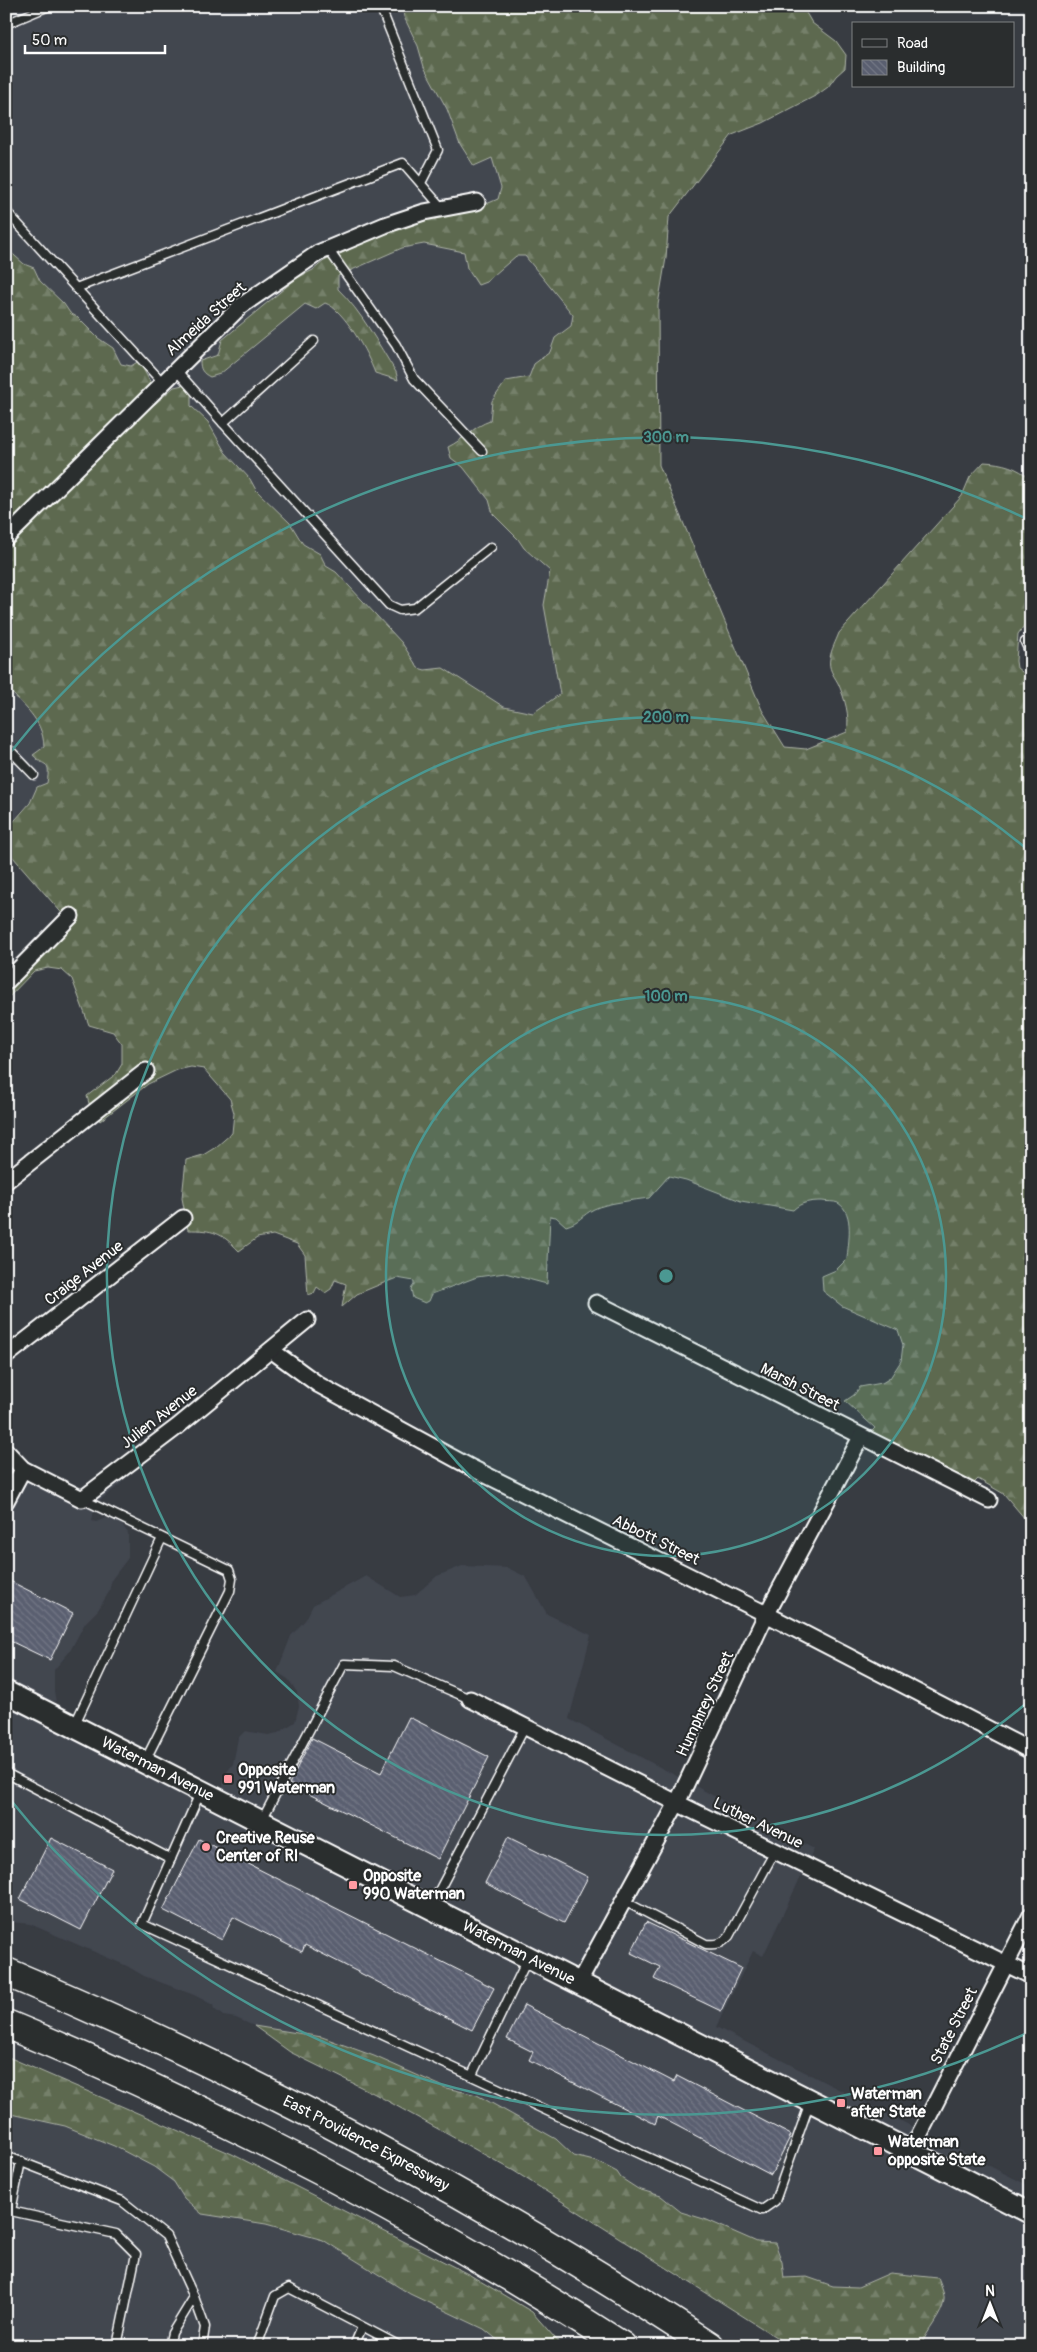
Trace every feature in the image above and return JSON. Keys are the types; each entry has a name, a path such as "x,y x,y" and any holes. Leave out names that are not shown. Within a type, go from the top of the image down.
{"highway":[{"name":"East Providence Expressway","path":"6,1972 192,2054 377,2148 556,2249 710,2346"},
{"path":"6,2024 177,2100 299,2161 480,2260 622,2346"}],"main road":[{"name":"Waterman Avenue","path":"6,1692 1031,2213"}],"street":[{"name":"Almeida Street","path":"6,538 241,306 328,248 385,225 424,212 477,202"},
{"path":"6,982 71,916"},
{"path":"6,1181 146,1071"},
{"name":"Craige Avenue","path":"6,1356 183,1218"},
{"name":"Marsh Street","path":"596,1303 989,1500"},
{"name":"Julien Avenue","path":"82,1499 178,1427 307,1320"},
{"name":"Abbott Street","path":"271,1350 319,1385 472,1468 768,1615 1031,1751"},
{"name":"Humphrey Street","path":"578,1984 677,1803 768,1615 862,1437"},
{"path":"6,1451 23,1469 82,1499"},
{"path":"6,1502 23,1469"},
{"name":"Luther Avenue","path":"470,1699 677,1803 1031,1976"},
{"name":"State Street","path":"910,2153 1031,1915"}],"lane":[{"path":"6,24 49,6"},
{"path":"380,6 438,150 421,183"},
{"path":"76,288 403,163 442,208"},
{"path":"6,211 163,383"},
{"path":"328,248 396,345 414,379 482,451"},
{"path":"224,423 314,341"},
{"path":"176,370 389,605 400,610 415,608 491,547"},
{"path":"1031,637 1025,642 1031,655"},
{"path":"6,746 34,775"},
{"path":"82,1499 229,1570 232,1579 230,1591 145,1763"},
{"path":"73,1726 162,1538"},
{"path":"261,1822 344,1664 394,1666 470,1699"},
{"path":"430,1908 525,1726"},
{"path":"6,1773 171,1859"},
{"path":"201,1792 142,1924 762,2210 775,2201 810,2102"},
{"path":"624,1901 706,1944 715,1945 723,1943 729,1936 775,1851"},
{"path":"472,2076 528,1958"},
{"path":"6,2156 21,2160 122,2201 166,2236 194,2297 205,2327 202,2346"},
{"path":"21,2160 8,2211 116,2234 136,2254 116,2346"},
{"path":"257,2346 275,2296 289,2288 400,2346"},
{"path":"169,2346 172,2333 194,2297"},
{"path":"354,2346 362,2327"}],"shaded area":[{"path":"6,6 402,6 404,17 418,46 424,67 447,109 460,144 474,166 492,157 501,188 498,200 353,237 349,250 324,261 313,270 297,278 222,340 218,355 200,361 220,374 305,304 325,303 334,306 343,317 369,357 375,373 398,379 396,372 368,326 360,317 351,301 338,289 337,276 403,248 424,244 464,252 467,268 486,282 516,256 525,256 573,315 571,326 555,338 550,352 537,362 529,377 492,401 491,421 482,423 458,442 451,458 463,467 489,500 493,514 518,539 524,548 550,570 544,605 560,694 533,713 504,707 443,668 425,670 418,668 402,643 336,572 326,566 320,554 303,544 301,538 263,495 256,490 250,479 225,452 208,422 191,406 191,396 175,387 155,404 149,404 139,361 131,366 121,364 113,348 98,338 77,317 70,313 64,304 40,281 34,268 24,264 6,248"},
{"path":"6,686 35,716 44,733 44,747 34,755 35,758 45,763 49,769 47,783 37,788 30,803 20,812 6,832"},
{"path":"6,1452 80,1496 115,1473 122,1480 121,1484 95,1504 92,1521 96,1522 106,1518 120,1522 128,1533 128,1558 112,1579 109,1592 98,1610 85,1623 70,1651 54,1670 56,1702 22,1691 223,1805 223,1777 233,1764 238,1738 245,1731 268,1735 278,1733 295,1722 299,1706 297,1692 288,1679 277,1672 291,1636 306,1619 313,1605 366,1576 400,1597 415,1595 437,1576 462,1566 508,1568 526,1577 547,1614 591,1635 569,1719 814,1849 763,1956 753,1951 716,2027 1031,2187 1031,2346 921,2346 926,2333 941,2311 938,2278 890,2273 858,2287 833,2286 807,2277 784,2278 782,2262 775,2243 757,2242 707,2220 681,2212 661,2196 638,2189 621,2178 617,2172 598,2162 574,2156 556,2139 477,2095 446,2088 374,2056 322,2037 254,2026 236,2018 223,2016 214,2009 213,2005 194,1995 144,1976 127,1966 30,1924 12,1922 6,1913"},
{"path":"6,2113 65,2126 114,2146 154,2167 174,2182 184,2198 235,2217 323,2240 410,2294 484,2329 505,2346 6,2346"}],"green space":[{"path":"402,6 802,6 812,23 836,41 846,55 845,68 828,87 817,95 763,123 732,135 669,217 666,258 658,305 659,465 762,710 785,747 806,749 847,732 848,719 845,701 830,665 831,652 839,633 962,496 970,477 984,462 1009,466 1031,479 1031,616 1018,634 1016,661 1017,668 1031,679 1031,1526 1004,1494 978,1479 969,1488 867,1436 875,1428 845,1401 854,1395 860,1387 882,1383 890,1378 901,1361 903,1345 898,1330 842,1306 823,1291 822,1276 836,1270 847,1259 849,1221 847,1214 838,1203 810,1202 799,1205 793,1210 741,1201 686,1180 669,1176 649,1198 599,1207 566,1226 556,1217 550,1216 547,1284 505,1273 477,1277 432,1294 429,1301 425,1303 413,1298 411,1289 414,1281 397,1278 357,1294 342,1307 346,1284 335,1280 331,1289 325,1293 317,1287 314,1293 308,1295 305,1255 297,1244 273,1235 257,1238 239,1251 216,1233 188,1230 182,1198 186,1160 203,1155 232,1133 234,1113 230,1099 204,1069 191,1067 177,1070 148,1084 100,1121 90,1107 87,1096 116,1074 122,1064 122,1044 113,1032 89,1025 72,979 62,970 48,968 34,971 6,1000 6,979 66,918 6,849 8,828 30,803 37,787 47,783 48,770 46,765 33,755 44,747 43,737 36,720 6,686 6,248 24,264 34,268 40,281 64,304 70,313 77,317 98,338 113,348 121,364 131,366 139,361 154,389 149,404 155,404 174,387 183,385 193,391 191,406 208,422 225,452 250,479 256,490 290,523 303,544 320,554 326,566 336,572 402,643 418,668 425,670 443,668 504,707 533,713 560,694 544,605 550,571 524,548 518,539 493,514 489,500 463,467 451,458 448,447 479,426 490,421 492,401 506,381 529,377 534,364 550,352 555,338 571,326 573,315 525,256 516,256 486,282 478,285 467,268 464,252 424,244 402,248 338,276 338,289 355,308 369,329 396,372 398,380 375,373 361,344 347,323 340,314 325,303 316,309 305,304 220,374 210,377 203,372 200,366 200,361 218,355 222,340 297,278 313,270 324,261 349,250 353,237 484,205 498,199 501,188 492,158 474,166 460,144 447,109 424,67 418,46 404,17"},
{"path":"254,2026 322,2037 374,2056 446,2088 477,2095 556,2139 574,2156 598,2162 617,2172 621,2178 638,2189 661,2196 681,2212 707,2220 757,2242 775,2243 782,2262 784,2278 807,2277 833,2286 858,2287 890,2273 938,2278 944,2298 941,2311 921,2346 790,2346 514,2171 375,2094 290,2052"},
{"path":"6,2056 232,2154 470,2275 532,2312 562,2346 505,2346 484,2329 410,2294 323,2240 266,2224 202,2214 184,2198 174,2182 154,2167 114,2146 65,2126 6,2113"}],"building":[{"path":"6,1579 73,1613 50,1660 6,1639"},
{"path":"409,1717 489,1757 438,1859 289,1784 312,1738 381,1773"},
{"path":"508,1837 588,1877 564,1923 485,1883"},
{"path":"51,1838 112,1869 81,1930 20,1899"},
{"path":"199,1839 494,1988 472,2030 305,1945 302,1952 233,1917 222,1940 163,1910"},
{"path":"646,1922 741,1968 721,2011 654,1979 660,1967 631,1953"},
{"path":"524,2005 674,2082 677,2076 791,2135 771,2175 658,2116 655,2124 529,2060 533,2052 507,2039"}],"place":[{"name":"Opposite 991 Waterman","path":"228,1779"},
{"name":"Creative Reuse Center of RI","path":"206,1847"},
{"name":"Opposite 990 Waterman","path":"353,1885"},
{"name":"Waterman after State","path":"841,2103"},
{"name":"Waterman opposite State","path":"878,2151"}]}
